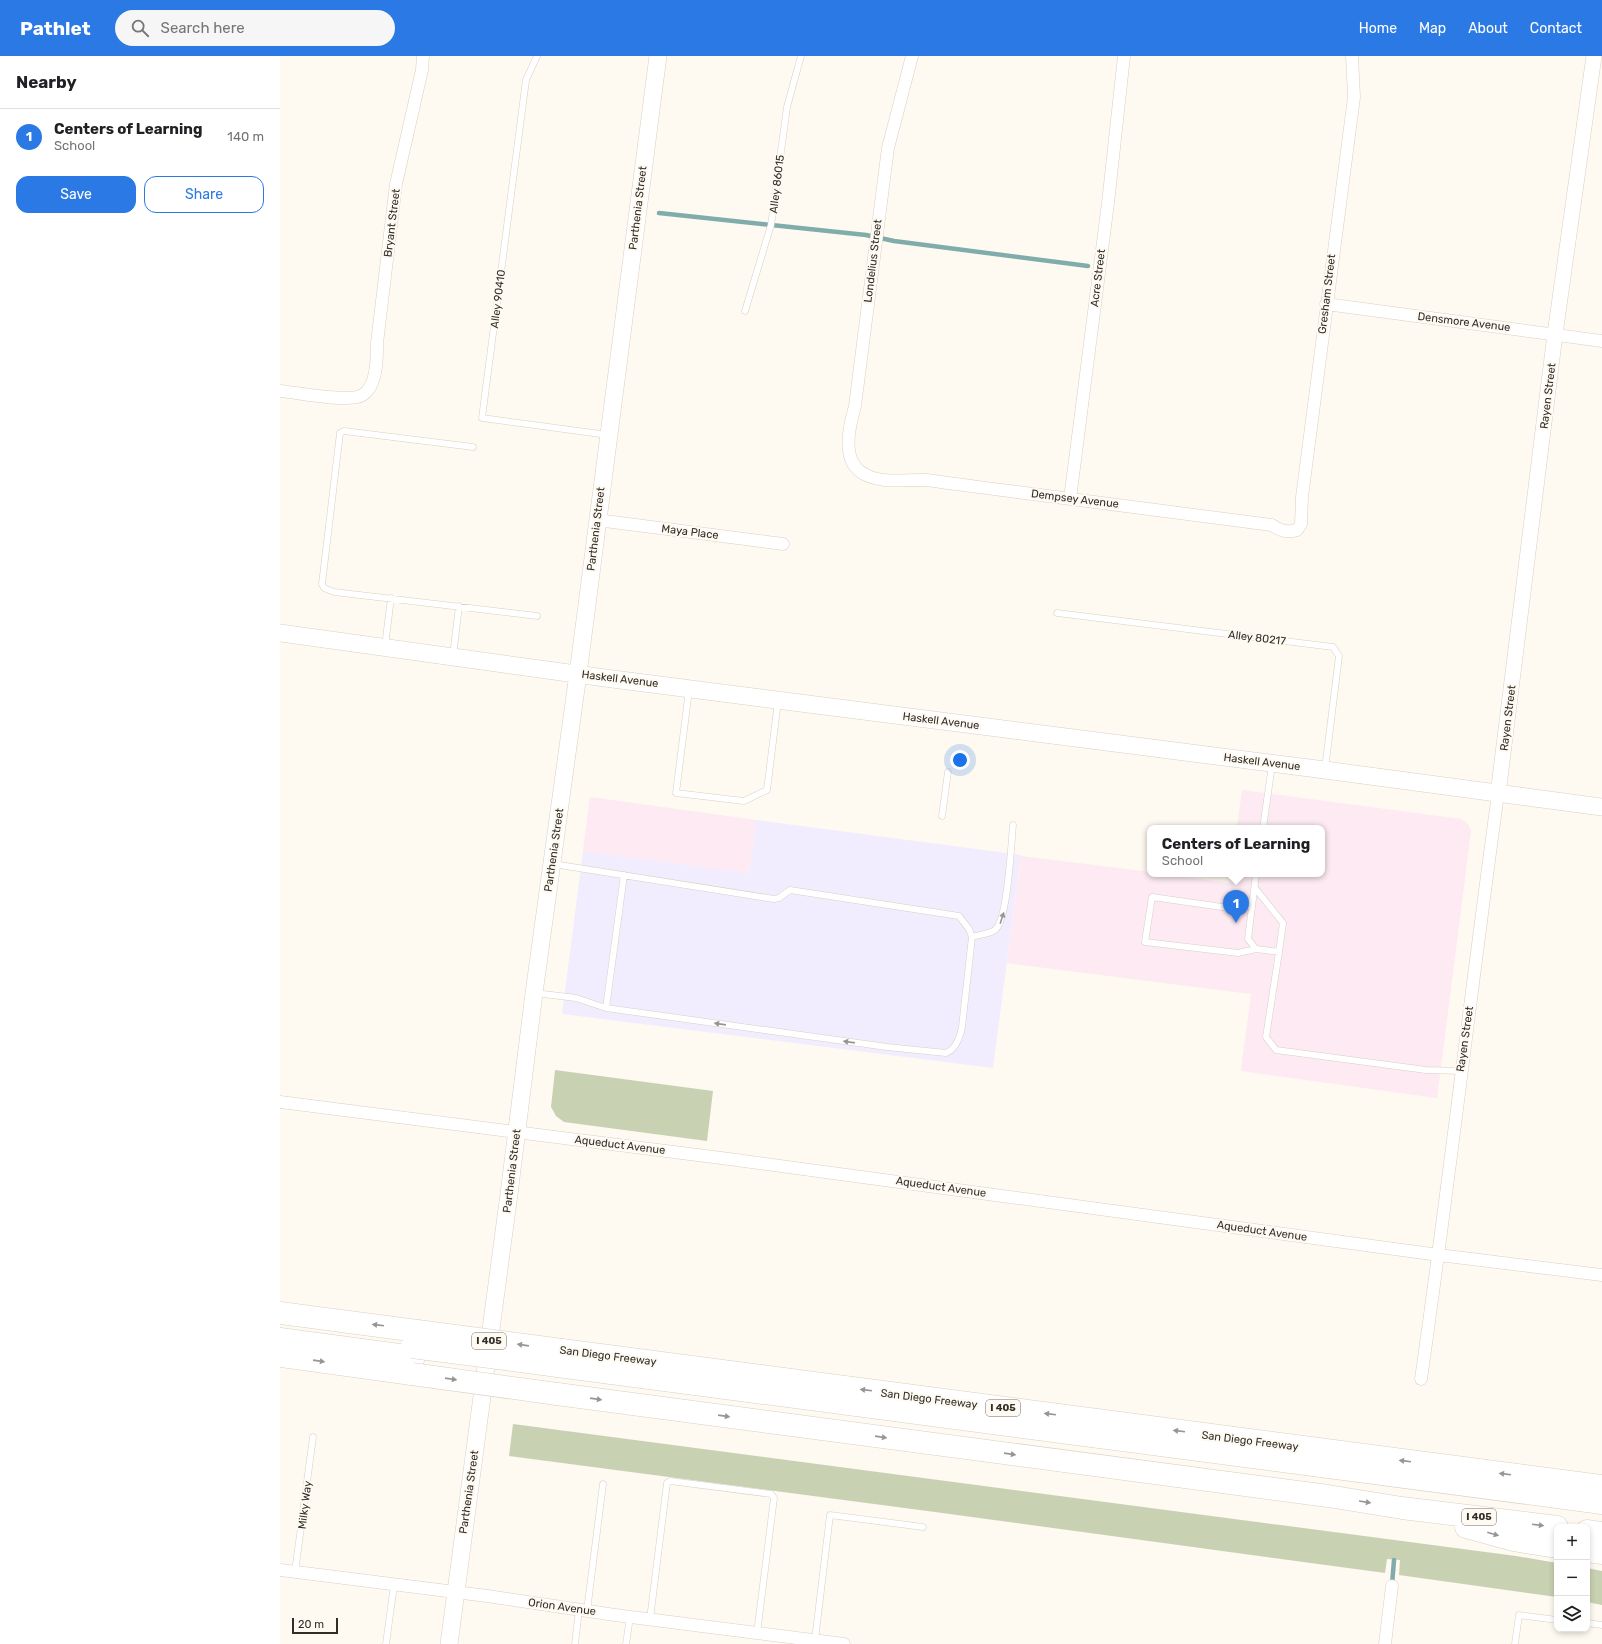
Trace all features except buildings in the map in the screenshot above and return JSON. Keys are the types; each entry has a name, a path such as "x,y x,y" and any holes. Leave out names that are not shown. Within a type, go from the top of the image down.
{"highway":[{"name":"San Diego Freeway","path":"280,1313 414,1352 559,1371 1602,1486"},
{"path":"280,1329 414,1352"},
{"path":"280,1339 414,1352"},
{"name":"San Diego Freeway","path":"280,1356 414,1352 559,1371 1402,1508 1554,1527"},
{"path":"559,1371 1602,1503"},
{"path":"559,1371 1602,1513"},
{"path":"1544,1479 1602,1474"},
{"path":"1402,1508 1513,1540 1554,1547"},
{"path":"1590,1531 1602,1533"},
{"path":"1590,1552 1602,1554"}],"main road":[{"name":"Parthenia Street","path":"449,1644 509,1194 534,993 578,674 658,56"},
{"name":"Haskell Avenue","path":"280,634 1602,807"}],"street":[{"name":"Bryant Street","path":"280,391 343,398 358,397 368,391 372,384 376,370 377,343 396,184 424,56"},
{"name":"Londelius Street","path":"855,466 849,453 848,439 855,406 888,148 912,56"},
{"name":"Acre Street","path":"1070,499 1108,203 1124,56"},
{"name":"Gresham Street","path":"1297,530 1301,524 1302,517 1302,497 1354,97 1352,56"},
{"name":"Rayen Street","path":"1421,1379 1439,1255 1555,334 1594,56"},
{"name":"Densmore Avenue","path":"1326,304 1602,341"},
{"name":"Dempsey Avenue","path":"855,466 865,475 885,480 925,480 1272,525 1286,532 1297,530"},
{"name":"Maya Place","path":"597,520 783,544"},
{"name":"Aqueduct Avenue","path":"280,1102 516,1131 1439,1255 1602,1275"},
{"name":"Orion Avenue","path":"280,1570 456,1592 583,1611 757,1634 844,1644"},
{"path":"1385,1644 1392,1586"}],"lane":[{"name":"Alley 90410","path":"537,56 526,80 482,418 608,435"},
{"name":"Alley 86015","path":"745,311 771,225 787,107 801,56"},
{"path":"473,447 344,431 340,433 322,584 328,590 334,592 537,616"},
{"path":"385,648 391,598"},
{"path":"453,657 459,606"},
{"name":"Alley 80217","path":"1058,613 1333,648 1340,656 1325,770"},
{"path":"689,688 676,793 683,794 744,801 767,790 778,700"},
{"path":"1263,825 1272,763"},
{"path":"942,816 948,772"},
{"path":"972,937 994,931 1000,924 1004,910 1013,826"},
{"path":"534,993 576,998 606,1008 626,1011 887,1047 946,1053 951,1051 960,1037 962,1027 972,937 965,922 959,916 790,890 779,898 774,898 552,864"},
{"path":"606,1008 624,875"},
{"path":"1256,877 1248,939 1256,949"},
{"path":"1255,888 1284,923 1266,1037 1276,1050 1426,1070 1461,1071"},
{"path":"1253,899 1243,910 1152,897 1145,942 1238,953 1256,949 1280,952"},
{"name":"Milky Way","path":"295,1572 313,1437"},
{"path":"650,1619 667,1483 670,1481 771,1494 774,1498 757,1634"},
{"path":"575,1644 583,1611 603,1484"},
{"path":"815,1640 830,1515 923,1527"},
{"path":"386,1644 394,1585"},
{"path":"1515,1644 1519,1615 1554,1620"},
{"path":"626,1644 630,1617"},
{"path":"1590,1623 1602,1625"}],"shaded area":[{"path":"1242,790 1461,819 1468,824 1471,831 1437,1098 1241,1071 1251,994 1007,963 1021,856 1147,872 1147,877 1184,877 1229,883 1230,877 1325,877 1325,825 1237,825"},
{"path":"590,797 756,820 749,873 583,851"},
{"path":"756,820 1021,855 993,1068 562,1014 583,851 749,873"}],"green space":[{"path":"555,1070 713,1091 707,1141 564,1122 556,1116 551,1107"},
{"path":"513,1424 1516,1556 1554,1562 1554,1597 1399,1575 1400,1560 1387,1559 1385,1573 509,1456"},
{"path":"1590,1569 1602,1571 1602,1605 1590,1603"}],"waterway":[{"path":"659,213 866,235 894,241 1088,266"},
{"path":"1392,1585 1394,1560"}],"place":[{"name":"Centers of Learning","path":"1236,923"}]}
